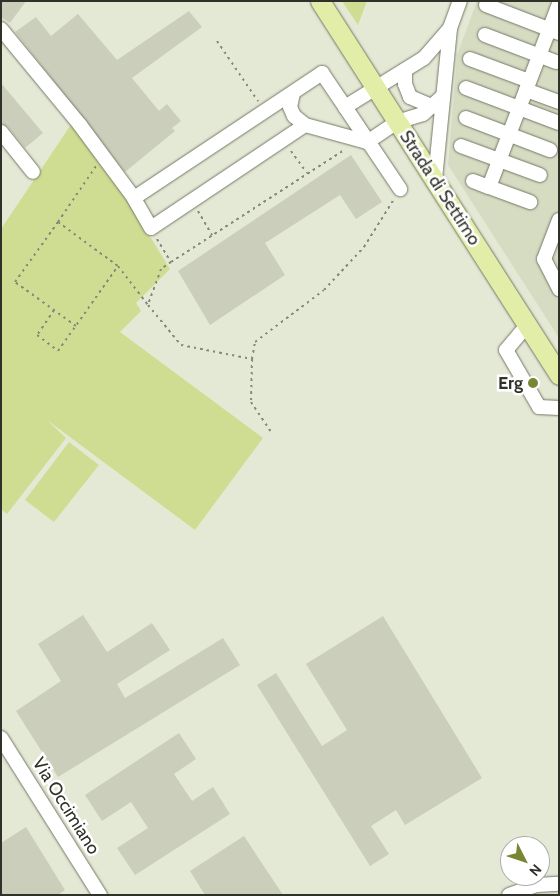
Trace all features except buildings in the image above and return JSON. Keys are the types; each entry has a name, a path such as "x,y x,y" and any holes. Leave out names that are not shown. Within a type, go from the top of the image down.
{"main road":[{"name":"Strada di Settimo","path":"320,1 559,375"}],"street":[{"path":"435,179 450,28 460,1"},
{"path":"489,187 539,56 554,31 559,4 554,1"},
{"path":"486,5 554,31"},
{"path":"345,107 424,58 450,28"},
{"path":"1,29 103,155 134,198 151,228 305,125"},
{"path":"485,35 556,62"},
{"path":"470,59 559,102"},
{"path":"405,70 404,84 410,96 433,107"},
{"path":"134,198 322,73 400,189"},
{"path":"466,88 559,123"},
{"path":"293,93 290,107 294,116 305,125 367,142 397,122 423,114 443,96"},
{"path":"466,118 550,150"},
{"path":"1,132 33,172"},
{"path":"461,146 540,175"},
{"path":"473,181 530,202"},
{"path":"559,220 544,259 559,289"},
{"path":"528,324 506,350 540,407 559,408"},
{"name":"Via Occimiano","path":"1,738 100,895"},
{"path":"509,895 536,885 559,884"}],"path":[{"path":"148,305 161,269 170,262 343,150 367,142"},
{"path":"76,326 15,282 103,155"},
{"path":"271,432 251,402 252,359 255,342 324,290 364,247 400,189"},
{"path":"58,222 118,266 181,345 252,359"},
{"path":"151,228 170,262"},
{"path":"54,310 37,335 58,351 118,266"}],"shaded area":[{"path":"477,1 559,1 559,338 448,165 457,55"}],"green space":[{"path":"342,1 367,1 358,25"},
{"path":"72,123 105,163 170,269 136,303 141,311 120,332 263,438 195,530 47,420 66,438 7,514 1,509 1,229"},
{"path":"69,442 99,465 54,522 25,500"}],"place":[{"name":"Erg","path":"533,383"}]}
